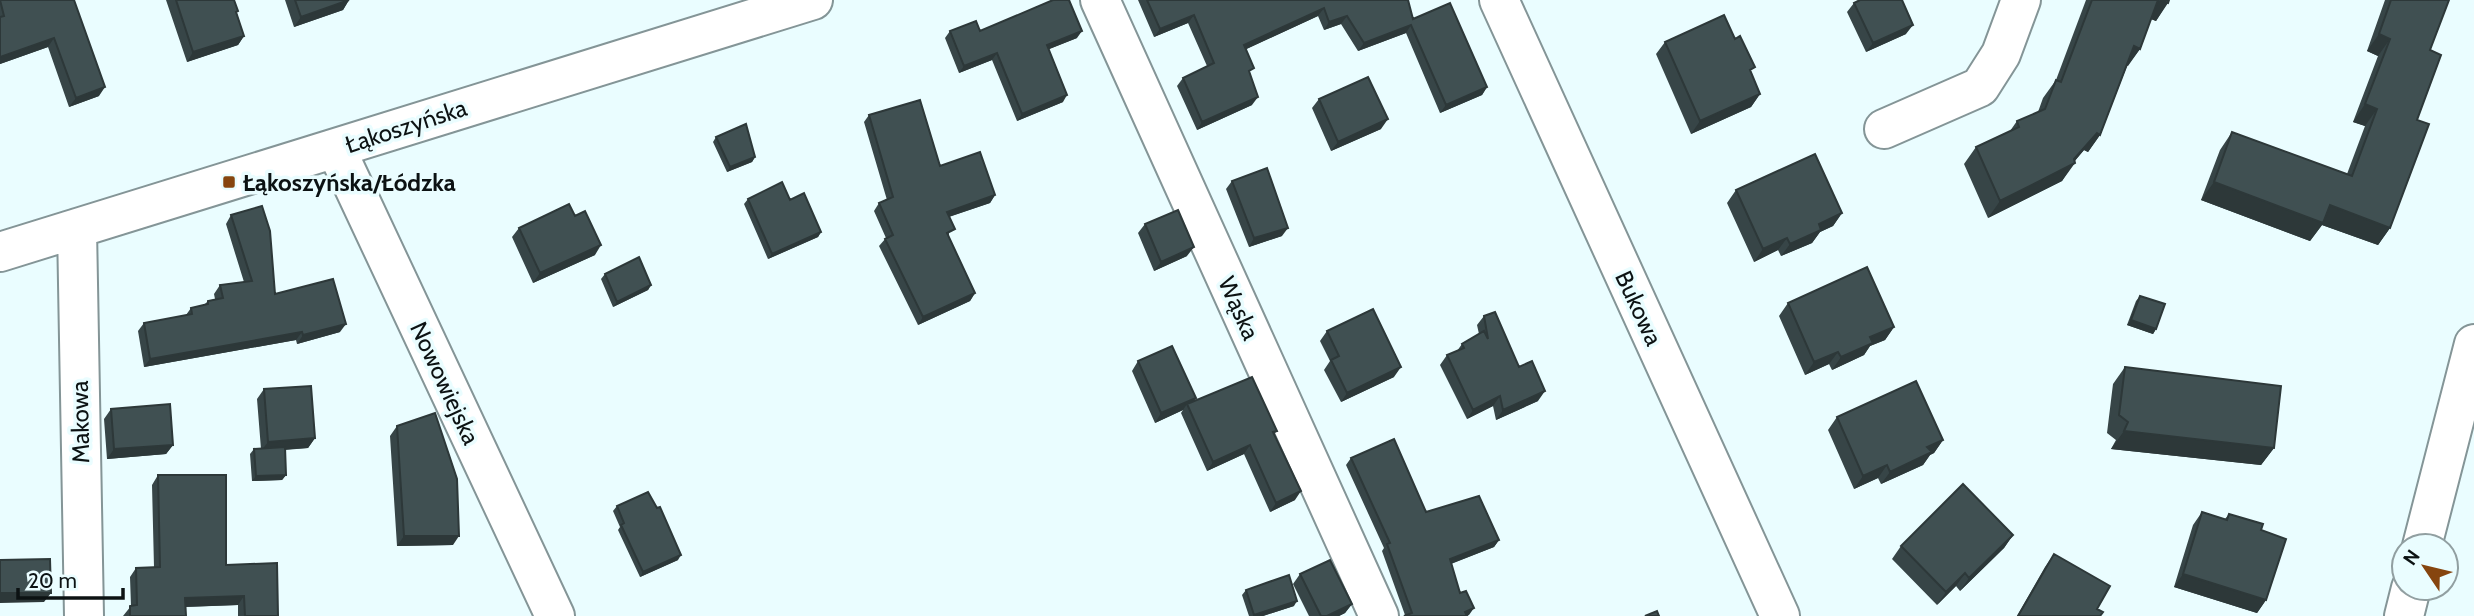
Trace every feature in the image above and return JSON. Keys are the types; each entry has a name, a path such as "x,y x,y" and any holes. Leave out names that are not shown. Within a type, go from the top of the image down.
{"street":[{"name":"Łąkoszyńska","path":"0,252 813,0"},
{"name":"Wąska","path":"1100,0 1379,616"},
{"name":"Bukowa","path":"1499,0 1780,616"},
{"path":"1884,129 1980,87 2001,54 2021,0"},
{"name":"Nowowiejska","path":"336,149 555,616"},
{"name":"Makowa","path":"77,228 84,616"},
{"path":"2426,532 2474,344"}],"building":[{"path":"0,0 74,0 105,87 76,98 54,38 0,57 0,17 4,16"},
{"path":"176,0 234,0 244,36 193,52"},
{"path":"295,0 349,0 301,17"},
{"path":"1053,0 1069,0 1082,31 1047,45 1067,95 1022,114 997,53 964,66 950,31 976,21 980,31"},
{"path":"1147,0 1408,0 1413,19 1450,3 1487,87 1446,105 1411,25 1364,43 1347,16 1329,22 1324,8 1244,45 1254,68 1249,71 1258,97 1202,122 1183,78 1214,63 1194,15 1160,29"},
{"path":"1860,0 1902,0 1913,25 1873,43 1854,3"},
{"path":"2092,0 2158,0 2140,49 2134,46 2100,135 2097,133 2074,159 2075,163 2000,201 1976,147 2019,127 2017,121 2045,109 2056,80 2061,82"},
{"path":"2391,0 2449,0 2430,50 2441,55 2417,120 2429,124 2390,228 2330,205 2323,223 2214,182 2232,132 2352,176 2377,109 2365,104 2390,39 2379,34"},
{"path":"1724,15 1735,39 1740,36 1755,67 1750,70 1760,94 1700,121 1665,42"},
{"path":"1368,77 1388,119 1338,142 1319,99"},
{"path":"920,100 940,166 980,152 995,195 947,212 955,229 947,233 975,293 923,317 885,239 893,235 879,203 893,197 869,115"},
{"path":"746,124 755,157 730,167 716,137"},
{"path":"1815,154 1842,213 1819,224 1821,230 1790,244 1787,238 1763,249 1736,190"},
{"path":"1267,168 1288,228 1254,238 1232,181"},
{"path":"782,182 790,200 804,193 821,232 772,254 748,199"},
{"path":"569,204 575,216 585,211 601,245 540,273 519,228"},
{"path":"262,206 270,231 275,294 333,279 346,324 303,335 302,332 150,359 144,323 192,314 191,308 223,298 220,285 252,281 231,215"},
{"path":"1178,210 1194,247 1161,262 1145,224"},
{"path":"639,257 651,285 617,302 605,274"},
{"path":"1867,267 1894,327 1870,337 1873,343 1841,357 1838,352 1814,362 1788,303"},
{"path":"2140,296 2165,304 2156,329 2131,320"},
{"path":"1373,309 1401,367 1347,393 1331,360 1339,356 1327,331"},
{"path":"1495,312 1519,367 1532,361 1545,391 1503,410 1500,396 1473,410 1447,355 1464,348 1462,344 1484,331 1488,339 1484,316"},
{"path":"1172,346 1196,398 1161,413 1138,361"},
{"path":"2125,367 2281,386 2274,448 2124,431 2128,422 2119,415"},
{"path":"1252,377 1277,431 1273,432 1301,491 1276,503 1250,445 1213,462 1187,404"},
{"path":"1916,381 1943,440 1927,447 1932,452 1890,472 1887,465 1863,476 1837,417"},
{"path":"311,386 315,438 268,442 264,389"},
{"path":"170,404 173,445 114,449 111,409"},
{"path":"435,413 457,479 459,536 404,536 397,426"},
{"path":"1394,439 1426,512 1479,496 1499,540 1450,559 1460,593 1466,591 1474,608 1465,612 1467,616 1404,616 1412,613 1387,544 1390,543 1351,458"},
{"path":"285,447 286,475 256,476 254,449"},
{"path":"158,475 226,475 226,565 277,563 278,616 245,616 244,596 185,598 186,616 130,616 130,606 137,605 136,568 160,567"},
{"path":"1963,484 2013,535 1969,578 1965,573 1946,592 1901,546"},
{"path":"648,492 657,508 660,507 681,555 643,572 621,525 624,523 617,506"},
{"path":"2202,512 2227,520 2229,514 2263,524 2261,530 2286,539 2266,600 2183,574"},
{"path":"2054,554 2110,586 2097,609 2103,612 2100,616 2018,616"},
{"path":"50,559 51,593 0,593 0,560"},
{"path":"1330,560 1352,604 1327,616 1321,616 1300,574"},
{"path":"1289,575 1297,601 1254,615 1246,590"},
{"path":"1657,611 1659,616 1645,616"}],"place":[{"name":"Łąkoszyńska/Łódzka","path":"229,182"}]}
